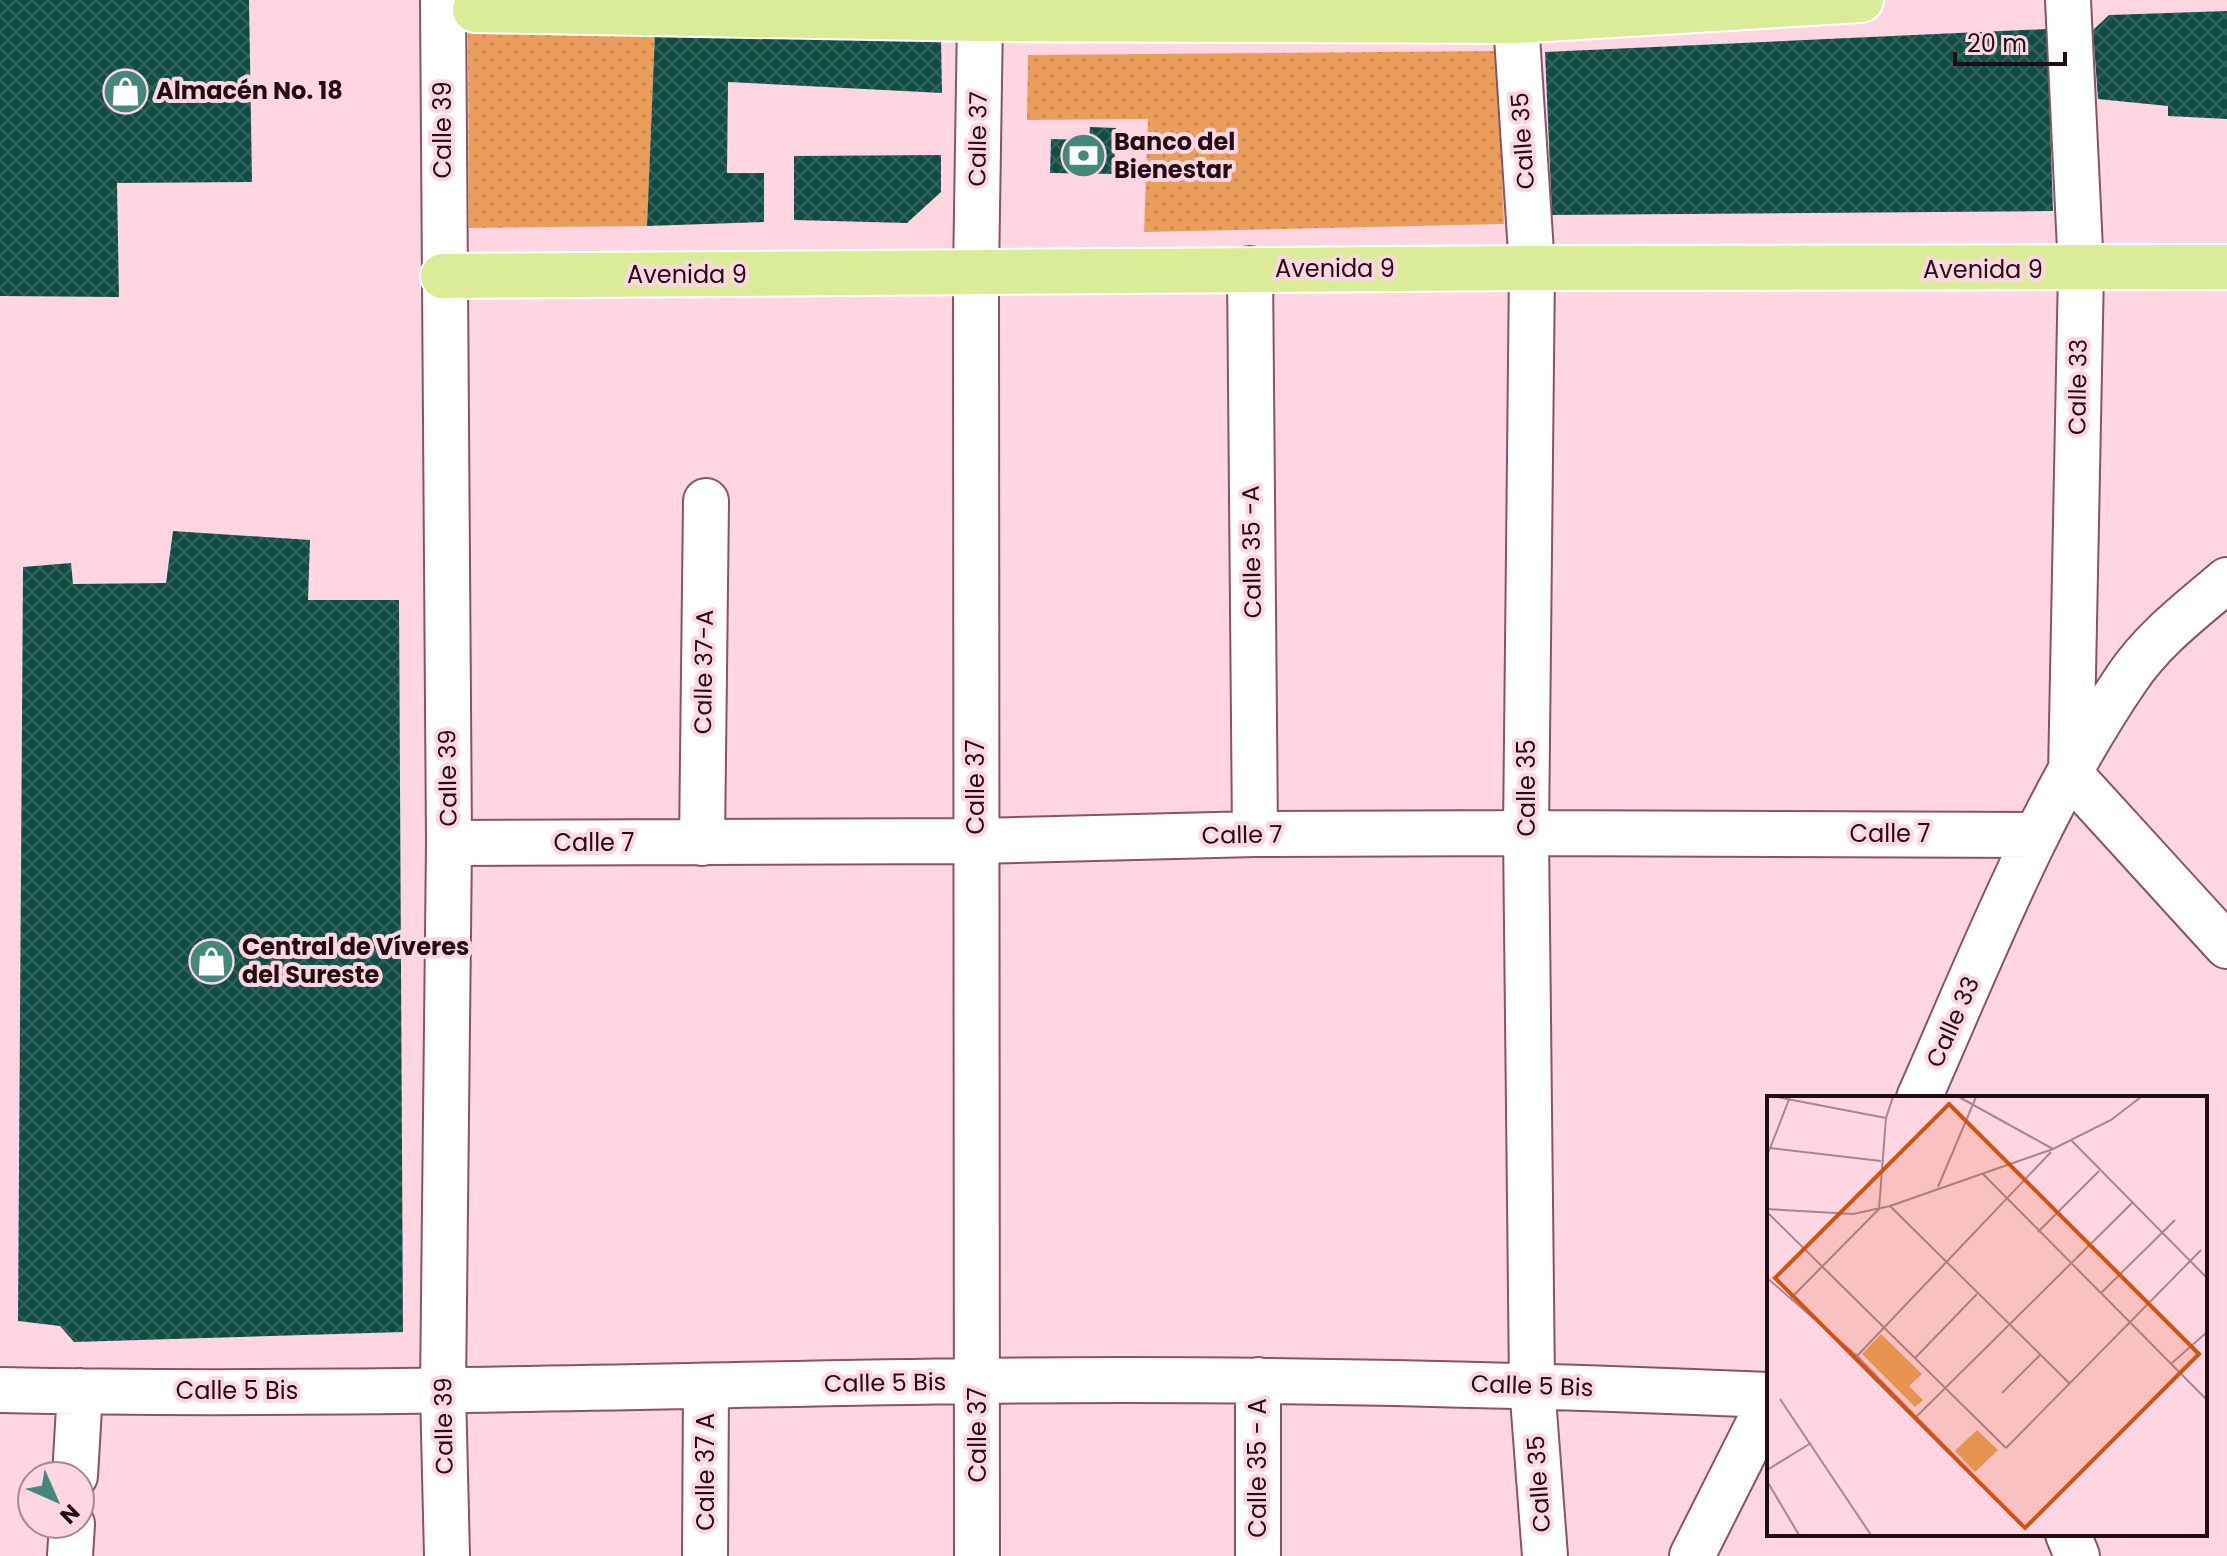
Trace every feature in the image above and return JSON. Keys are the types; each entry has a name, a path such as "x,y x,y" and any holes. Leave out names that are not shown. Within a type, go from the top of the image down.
{"main road":[{"path":"459,5 980,19 1516,21 1861,0"},
{"name":"Avenida 9","path":"443,276 976,274 1250,269 2081,270 2227,267"}],"street":[{"name":"Calle 33","path":"1920,1096 2035,835 2071,775 2081,270 2068,0"},
{"name":"Calle 39","path":"447,1556 443,1391 449,843 443,276 459,5"},
{"name":"Calle 37","path":"977,1556 976,274 980,19"},
{"name":"Calle 35","path":"1516,21 1532,268 1526,833 1532,1385 1545,1556"},
{"name":"Calle 35 -A","path":"1250,269 1255,834"},
{"name":"Calle 37-A","path":"702,843 706,501"},
{"path":"2227,580 2163,635 2128,677 2071,775 2227,946"},
{"name":"Calle 7","path":"449,843 976,841 1255,834 2035,835"},
{"name":"Calle 5 Bis","path":"0,1390 443,1391 978,1381 1258,1380 1532,1385 1767,1395"},
{"name":"Calle 35 - A","path":"1258,1380 1258,1556"},
{"name":"Calle 37 A","path":"705,1556 706,1387"},
{"path":"76,1460 80,1391"},
{"path":"1692,1556 1767,1407"},
{"path":"2069,1536 2077,1556"}],"shaded area":[{"path":"468,30 655,31 647,226 469,228"},
{"path":"1497,51 1504,224 1144,232 1148,119 1027,120 1028,55"}],"building":[{"name":"Almacén No. 18","path":"0,0 249,0 252,182 117,183 119,297 0,296"},
{"path":"2227,11 2227,119 2168,116 2168,106 2098,99 2093,30 2109,15"},
{"path":"2047,29 2053,211 1552,215 1545,52"},
{"path":"655,31 941,40 942,93 728,82 727,173 764,173 764,222 647,226"},
{"name":"Banco del Bienestar","path":"1090,127 1116,128 1114,174 1050,173 1051,139 1089,140"},
{"path":"941,155 941,192 907,223 794,220 794,156"},
{"name":"Central de Víveres del Sureste","path":"173,531 310,540 308,600 399,600 403,1332 74,1342 60,1326 18,1321 23,567 71,563 73,584 166,583"}],"place":[{"name":"Almacén No. 18","path":"125,91"},
{"name":"Banco del Bienestar","path":"1083,156"},
{"name":"Central de Víveres del Sureste","path":"211,961"}]}
